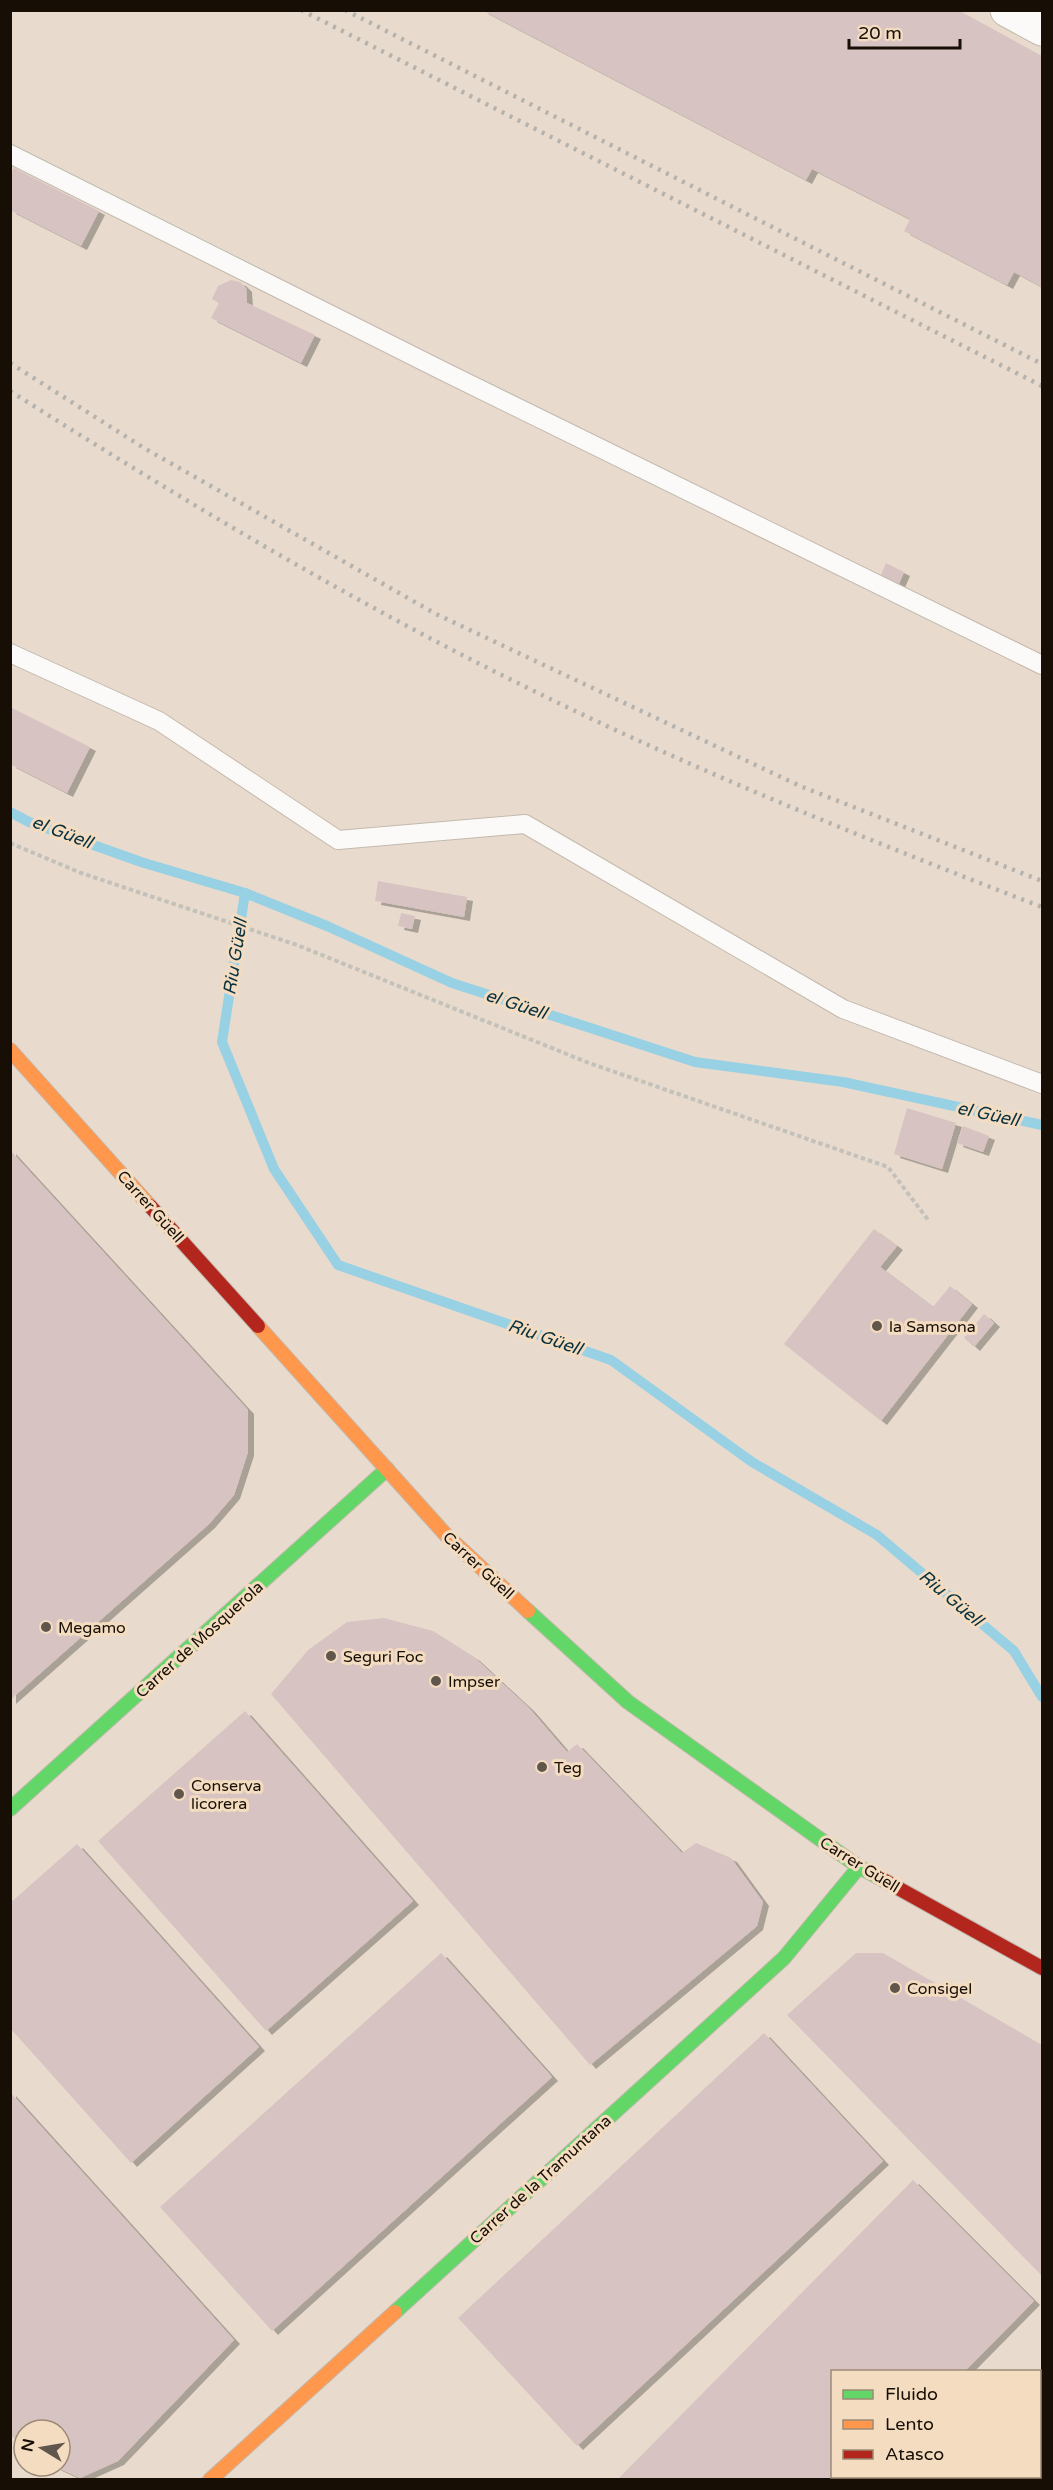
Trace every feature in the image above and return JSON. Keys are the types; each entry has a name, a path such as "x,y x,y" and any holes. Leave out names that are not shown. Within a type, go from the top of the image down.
{"street":[{"path":"1007,10 1042,29"},
{"name":"Carrer Güell","path":"10,1050 446,1535 628,1702 859,1867 1042,1968"},
{"name":"Carrer de Mosquerola","path":"10,1809 387,1469"},
{"name":"Carrer de la Tramuntana","path":"210,2480 784,1958 859,1867"}],"lane":[{"path":"10,154 445,372 1042,665"},
{"path":"10,653 159,721 338,840 525,824 843,1009 1042,1084"}],"path":[{"path":"10,843 81,873 297,945 589,1063 888,1167 929,1221"}],"building":[{"path":"482,10 958,10 1042,56 1042,287 1014,272 1007,285 904,231 910,219 812,169 806,180"},
{"path":"14,168 99,211 81,246 10,210 10,175"},
{"path":"231,280 240,282 246,288 247,303 315,335 301,363 211,318 219,303 212,299 218,286"},
{"path":"886,563 904,572 898,586 880,577"},
{"path":"10,707 90,747 67,793 10,764"},
{"path":"378,881 467,897 464,917 375,901"},
{"path":"401,913 415,916 412,929 398,926"},
{"path":"907,1108 956,1123 942,1169 894,1154"},
{"path":"963,1126 989,1136 983,1152 957,1143"},
{"path":"10,1150 248,1410 248,1452 234,1495 209,1524 10,1700"},
{"name":"la Samsona","path":"874,1229 897,1246 880,1267 933,1307 950,1286 972,1304 881,1421 784,1344"},
{"path":"984,1314 994,1323 974,1347 964,1338"},
{"path":"384,1618 433,1631 474,1657 529,1708 567,1752 577,1744 682,1853 696,1843 731,1858 763,1902 757,1926 590,2065 271,1694 308,1650 347,1622"},
{"path":"245,1711 413,1901 266,2031 98,1841"},
{"path":"77,1844 259,2047 131,2163 10,2028 10,1903"},
{"path":"441,1953 552,2077 272,2331 160,2207"},
{"path":"856,1953 883,1953 1042,2045 1042,2276 787,2015"},
{"path":"764,2033 883,2161 577,2446 458,2318"},
{"path":"10,2092 234,2340 118,2461 80,2478 72,2474 72,2418 12,2418 12,2436 10,2435"},
{"path":"913,2180 1034,2301 966,2370 831,2370 831,2478 858,2478 857,2480 617,2480"}],"waterway":[{"name":"el Güell","path":"10,812 29,822 141,862 245,893 327,926 452,983 695,1062 843,1082 1042,1125"},
{"name":"Riu Güell","path":"245,893 222,1042 274,1169 338,1265 611,1360 752,1462 877,1535 1014,1651 1042,1697"}],"railway":[{"path":"301,10 1042,386"},
{"path":"345,10 1042,364"},
{"path":"10,363 144,448 436,614 800,786 1042,881"},
{"path":"10,391 271,550 472,660 663,752 852,832 1042,907"}],"traffic: fast":[{"path":"10,1809 387,1469"},
{"path":"528,1611 628,1702 859,1867 878,1877"},
{"path":"395,2312 784,1958 859,1867"}],"traffic: slow":[{"path":"10,1050 150,1206"},
{"path":"258,1326 446,1535 528,1611"},
{"path":"210,2480 395,2312"}],"traffic: jam":[{"path":"150,1206 258,1326"},
{"path":"878,1877 1042,1968"}],"place":[{"name":"la Samsona","path":"877,1326"},
{"name":"Megamo","path":"46,1627"},
{"name":"Seguri Foc","path":"331,1656"},
{"name":"Impser","path":"436,1681"},
{"name":"Teg","path":"542,1767"},
{"name":"Conserva licorera","path":"179,1794"},
{"name":"Consigel","path":"895,1988"}]}
